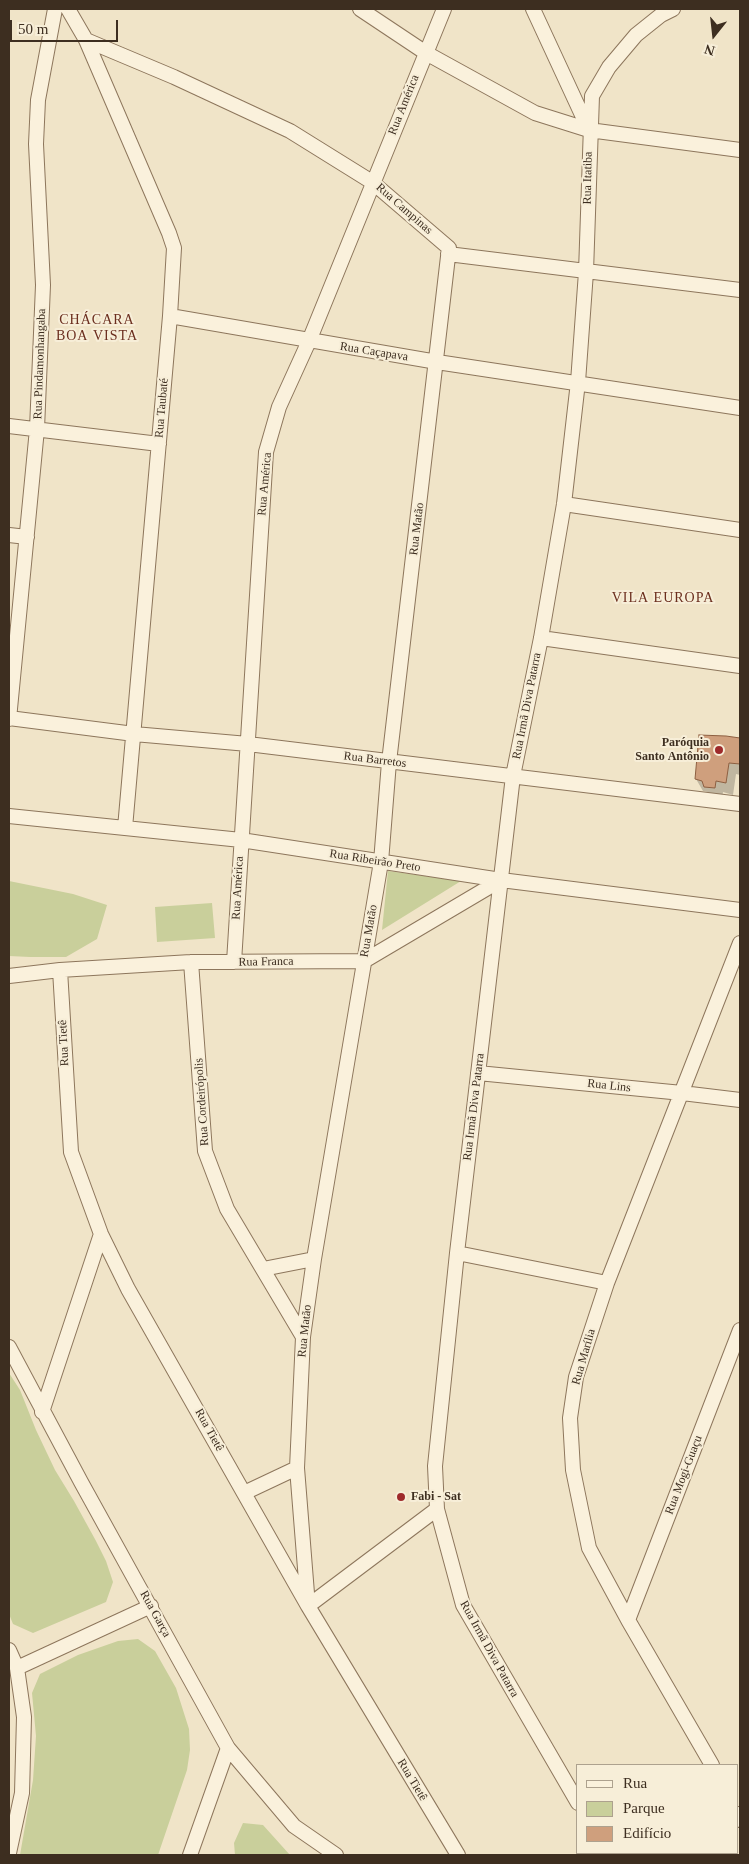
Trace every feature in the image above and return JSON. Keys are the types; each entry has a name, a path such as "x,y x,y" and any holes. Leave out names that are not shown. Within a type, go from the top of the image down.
{"street":[{"name":"Rua Pindamonhangaba","path":"9,718 38,429 42,285 36,144 38,108 54,9"},
{"name":"Rua Taubaté","path":"68,9 86,40 174,248 170,316 125,828"},
{"path":"360,9 426,53 534,113 589,130 740,150"},
{"name":"Rua América","path":"234,962 266,452 279,408 309,341 372,182 444,9"},
{"path":"533,9 589,130"},
{"name":"Rua Itatiba","path":"578,382 586,272 589,130 592,96 609,67 636,35 661,15 673,9"},
{"name":"Rua Campinas","path":"86,40 174,77 290,131 372,182 449,248 448,254"},
{"path":"448,254 740,290"},
{"name":"Rua Matão","path":"308,1606 296,1468 303,1337 314,1260 381,862 389,762 437,362 448,254"},
{"name":"Rua Caçapava","path":"170,316 437,362 740,408"},
{"name":"Rua Irmã Diva Patarra","path":"576,1800 463,1605 437,1509 435,1466 513,776 541,638 564,504 578,382"},
{"path":"9,426 159,444"},
{"path":"564,504 740,530"},
{"path":"9,535 27,537"},
{"path":"541,638 740,666"},
{"name":"Rua Barretos","path":"9,718 134,734 248,744 740,804"},
{"name":"Rua Ribeirão Preto","path":"9,816 241,840 501,880 740,910"},
{"path":"364,961 501,880"},
{"name":"Rua Marília","path":"711,1764 628,1620 590,1548 573,1470 570,1418 576,1377 607,1283 740,943"},
{"name":"Rua Franca","path":"9,976 60,970 192,962 364,961"},
{"name":"Rua Cordeirópolis","path":"192,962 205,1151 227,1209 303,1337"},
{"name":"Rua Tietê","path":"60,970 71,1152 101,1234 128,1289 308,1606 458,1855"},
{"name":"Rua Lins","path":"478,1073 740,1100"},
{"path":"42,1412 101,1234"},
{"path":"458,1252 607,1283"},
{"path":"263,1269 314,1260"},
{"name":"Rua Mogi-Guaçu","path":"628,1620 740,1330"},
{"name":"Rua Garça","path":"9,1347 42,1412 228,1748 294,1826 336,1855"},
{"path":"244,1493 296,1468"},
{"path":"308,1606 437,1509"},
{"path":"17,1668 151,1606"},
{"path":"9,1650 17,1668 24,1717 22,1793 9,1853"},
{"path":"190,1855 228,1748"}],"green space":[{"path":"388,871 461,881 382,930"},
{"path":"9,881 73,894 107,905 97,939 66,957 9,956"},
{"path":"212,903 215,938 157,942 155,907"},
{"path":"9,1373 20,1390 55,1470 106,1561 113,1582 106,1602 33,1633 13,1624 9,1614"},
{"path":"138,1639 155,1651 176,1688 189,1729 190,1750 187,1770 158,1855 20,1855 33,1780 36,1736 32,1693 40,1674 78,1655 118,1641"},
{"path":"243,1823 263,1825 290,1855 235,1855 234,1843"}],"building":[{"name":"Paróquia Santo Antônio","path":"699,735 740,738 740,764 729,763 726,783 716,781 715,788 704,787 702,781 695,779"}],"place":[{"name":"Paróquia Santo Antônio","path":"719,750"},
{"name":"Fabi - Sat","path":"401,1497"}],"district":[{"name":"CHÁCARA BOA VISTA","path":"97,328"},
{"name":"VILA EUROPA","path":"663,598"}]}
